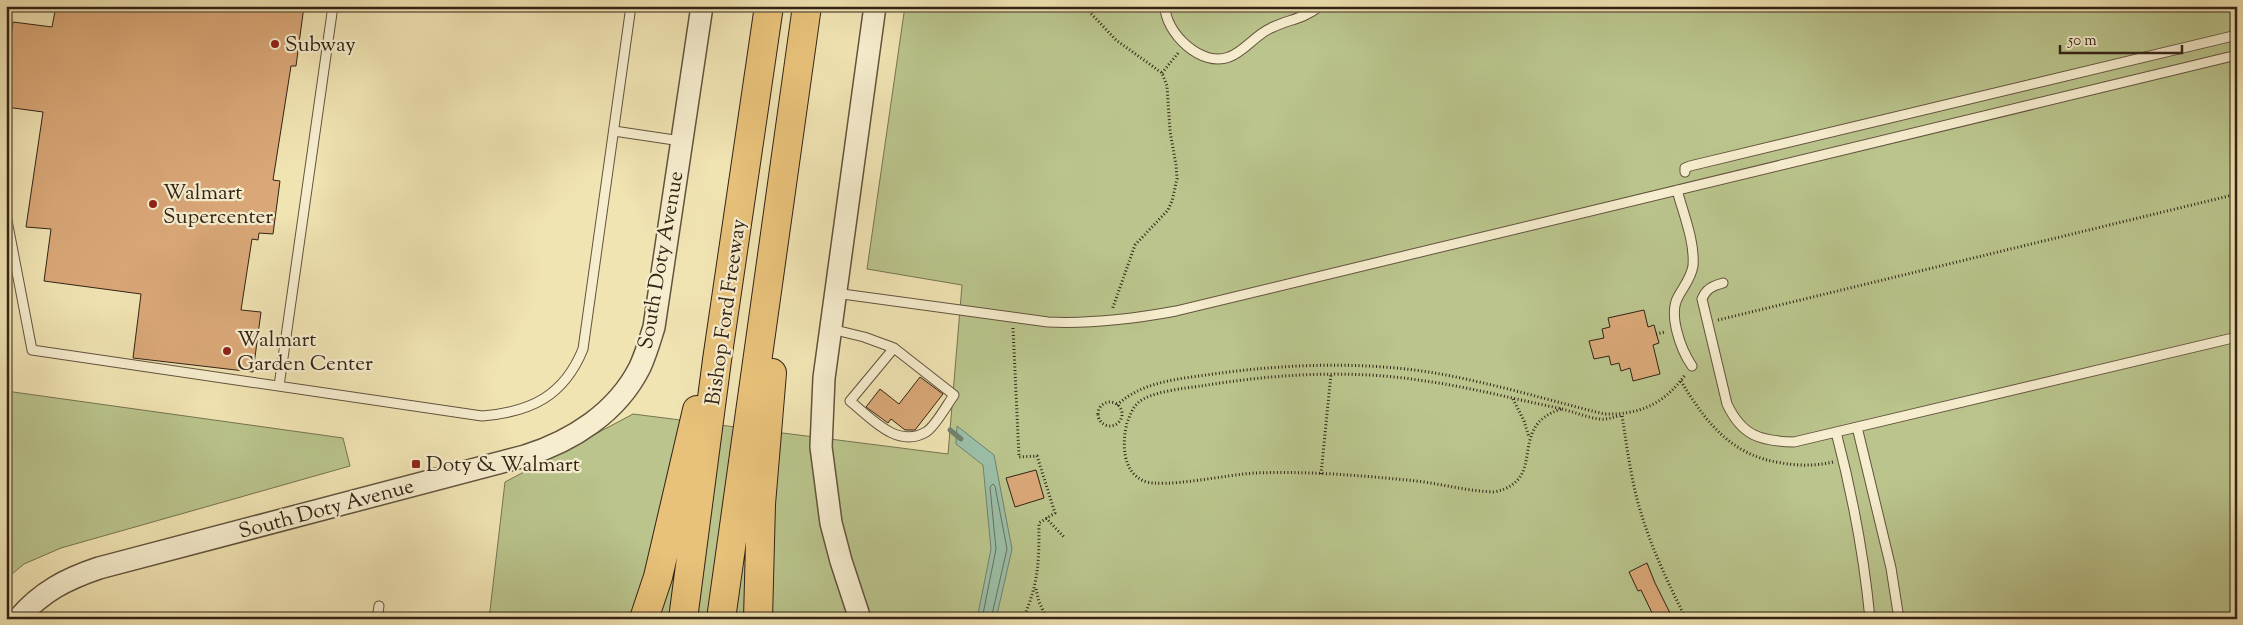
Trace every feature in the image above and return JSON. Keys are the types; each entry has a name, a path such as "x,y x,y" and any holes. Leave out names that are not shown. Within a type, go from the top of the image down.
{"highway":[{"name":"Bishop Ford Freeway","path":"683,619 769,6"},
{"name":"Bishop Ford Freeway","path":"721,619 807,6"},
{"path":"758,619 761,504 772,381 772,246"},
{"path":"644,619 658,577 695,415 718,360"}],"street":[{"name":"South Doty Avenue","path":"18,619 46,592 70,578 99,568 524,456 555,446 587,427 616,402 631,382 647,349 654,327 702,6"},
{"path":"860,619 831,523 825,482 822,427 824,378 875,6"}],"lane":[{"path":"279,386 333,6"},
{"path":"6,215 32,350 482,416 508,413 526,408 543,400 558,389 575,368 583,349 631,6"},
{"path":"1165,6 1166,19 1171,29 1185,45 1213,58 1222,60 1269,28 1303,18 1320,6"},
{"path":"1685,172 1685,168 1690,166 2237,35"},
{"path":"835,293 1065,323 1107,322 1176,311 2237,55"},
{"path":"614,131 681,141"},
{"path":"1677,190 1693,251 1693,264 1691,276 1677,298 1674,308 1684,356 1692,366"},
{"path":"1723,283 1712,286 1704,292 1702,299 1727,404 1733,417 1748,432 1768,441 1794,442 2237,337"},
{"path":"831,329 864,337 894,348 954,394 928,431 912,437 902,438 886,430 850,402 894,348"},
{"path":"1857,427 1891,568 1898,619"},
{"path":"1836,432 1858,528 1870,619"},
{"path":"377,619 379,606"}],"path":[{"path":"1084,6 1116,40 1162,73 1166,86 1170,131 1176,165 1176,189 1168,210 1135,245 1118,298 1107,322"},
{"path":"1162,73 1185,45"},
{"path":"1706,322 2237,194"},
{"path":"1013,317 1018,457 1037,456 1055,512 1039,523 1039,562 1036,588 1024,619"},
{"path":"1656,334 1678,330"},
{"path":"1117,405 1141,388 1162,382 1246,370 1332,365 1434,373 1604,414 1622,415"},
{"path":"1513,399 1524,421 1529,440 1528,459 1522,474 1512,484 1494,492 1406,480 1321,474 1254,473 1165,484 1150,483 1138,478 1131,470 1126,458 1124,443 1125,431 1133,409 1141,400 1151,396 1226,382 1331,374 1425,381 1513,399 1561,409 1598,419 1609,419 1642,410 1667,396 1692,366"},
{"path":"1321,474 1331,374"},
{"path":"1109,402 1117,405 1121,412 1118,422 1109,426 1100,421 1098,412 1103,404 1109,402"},
{"path":"1529,440 1534,427 1540,419 1550,412 1561,409"},
{"path":"1622,415 1641,513 1660,562 1686,619"},
{"path":"1046,518 1064,537"},
{"path":"1036,588 1039,602 1047,619"}],"shaded area":[{"path":"905,6 2237,6 2237,619 489,619 505,482 633,414 948,454 962,285 867,269"},
{"path":"6,391 343,438 350,466 61,548 24,564 6,579"}],"water":[{"path":"957,426 994,455 1012,549 996,619 977,619 991,549 983,465 956,444"}],"building":[{"name":"Walmart Supercenter","path":"56,6 304,6 296,66 291,66 273,180 280,181 273,234 259,233 258,240 252,239 241,310 261,312 253,372 133,358 141,294 44,281 51,229 26,227 43,112 6,107 6,73 13,22 52,27"},
{"path":"1644,310 1648,327 1654,325 1659,343 1653,345 1660,374 1633,381 1630,368 1621,371 1619,363 1611,365 1609,356 1594,359 1589,341 1604,338 1602,329 1610,327 1608,318"},
{"path":"920,377 943,394 915,430 905,430 891,419 888,423 866,407 880,389 899,404"},
{"path":"1036,470 1044,498 1015,507 1006,478"},
{"path":"1647,563 1673,619 1655,619 1641,590 1638,591 1629,572"}],"waterway":[{"path":"950,430 961,439"}],"place":[{"name":"Subway","path":"275,44"},
{"name":"Walmart Supercenter","path":"153,204"},
{"name":"Walmart Garden Center","path":"227,351"},
{"name":"Doty & Walmart","path":"416,464"}]}
